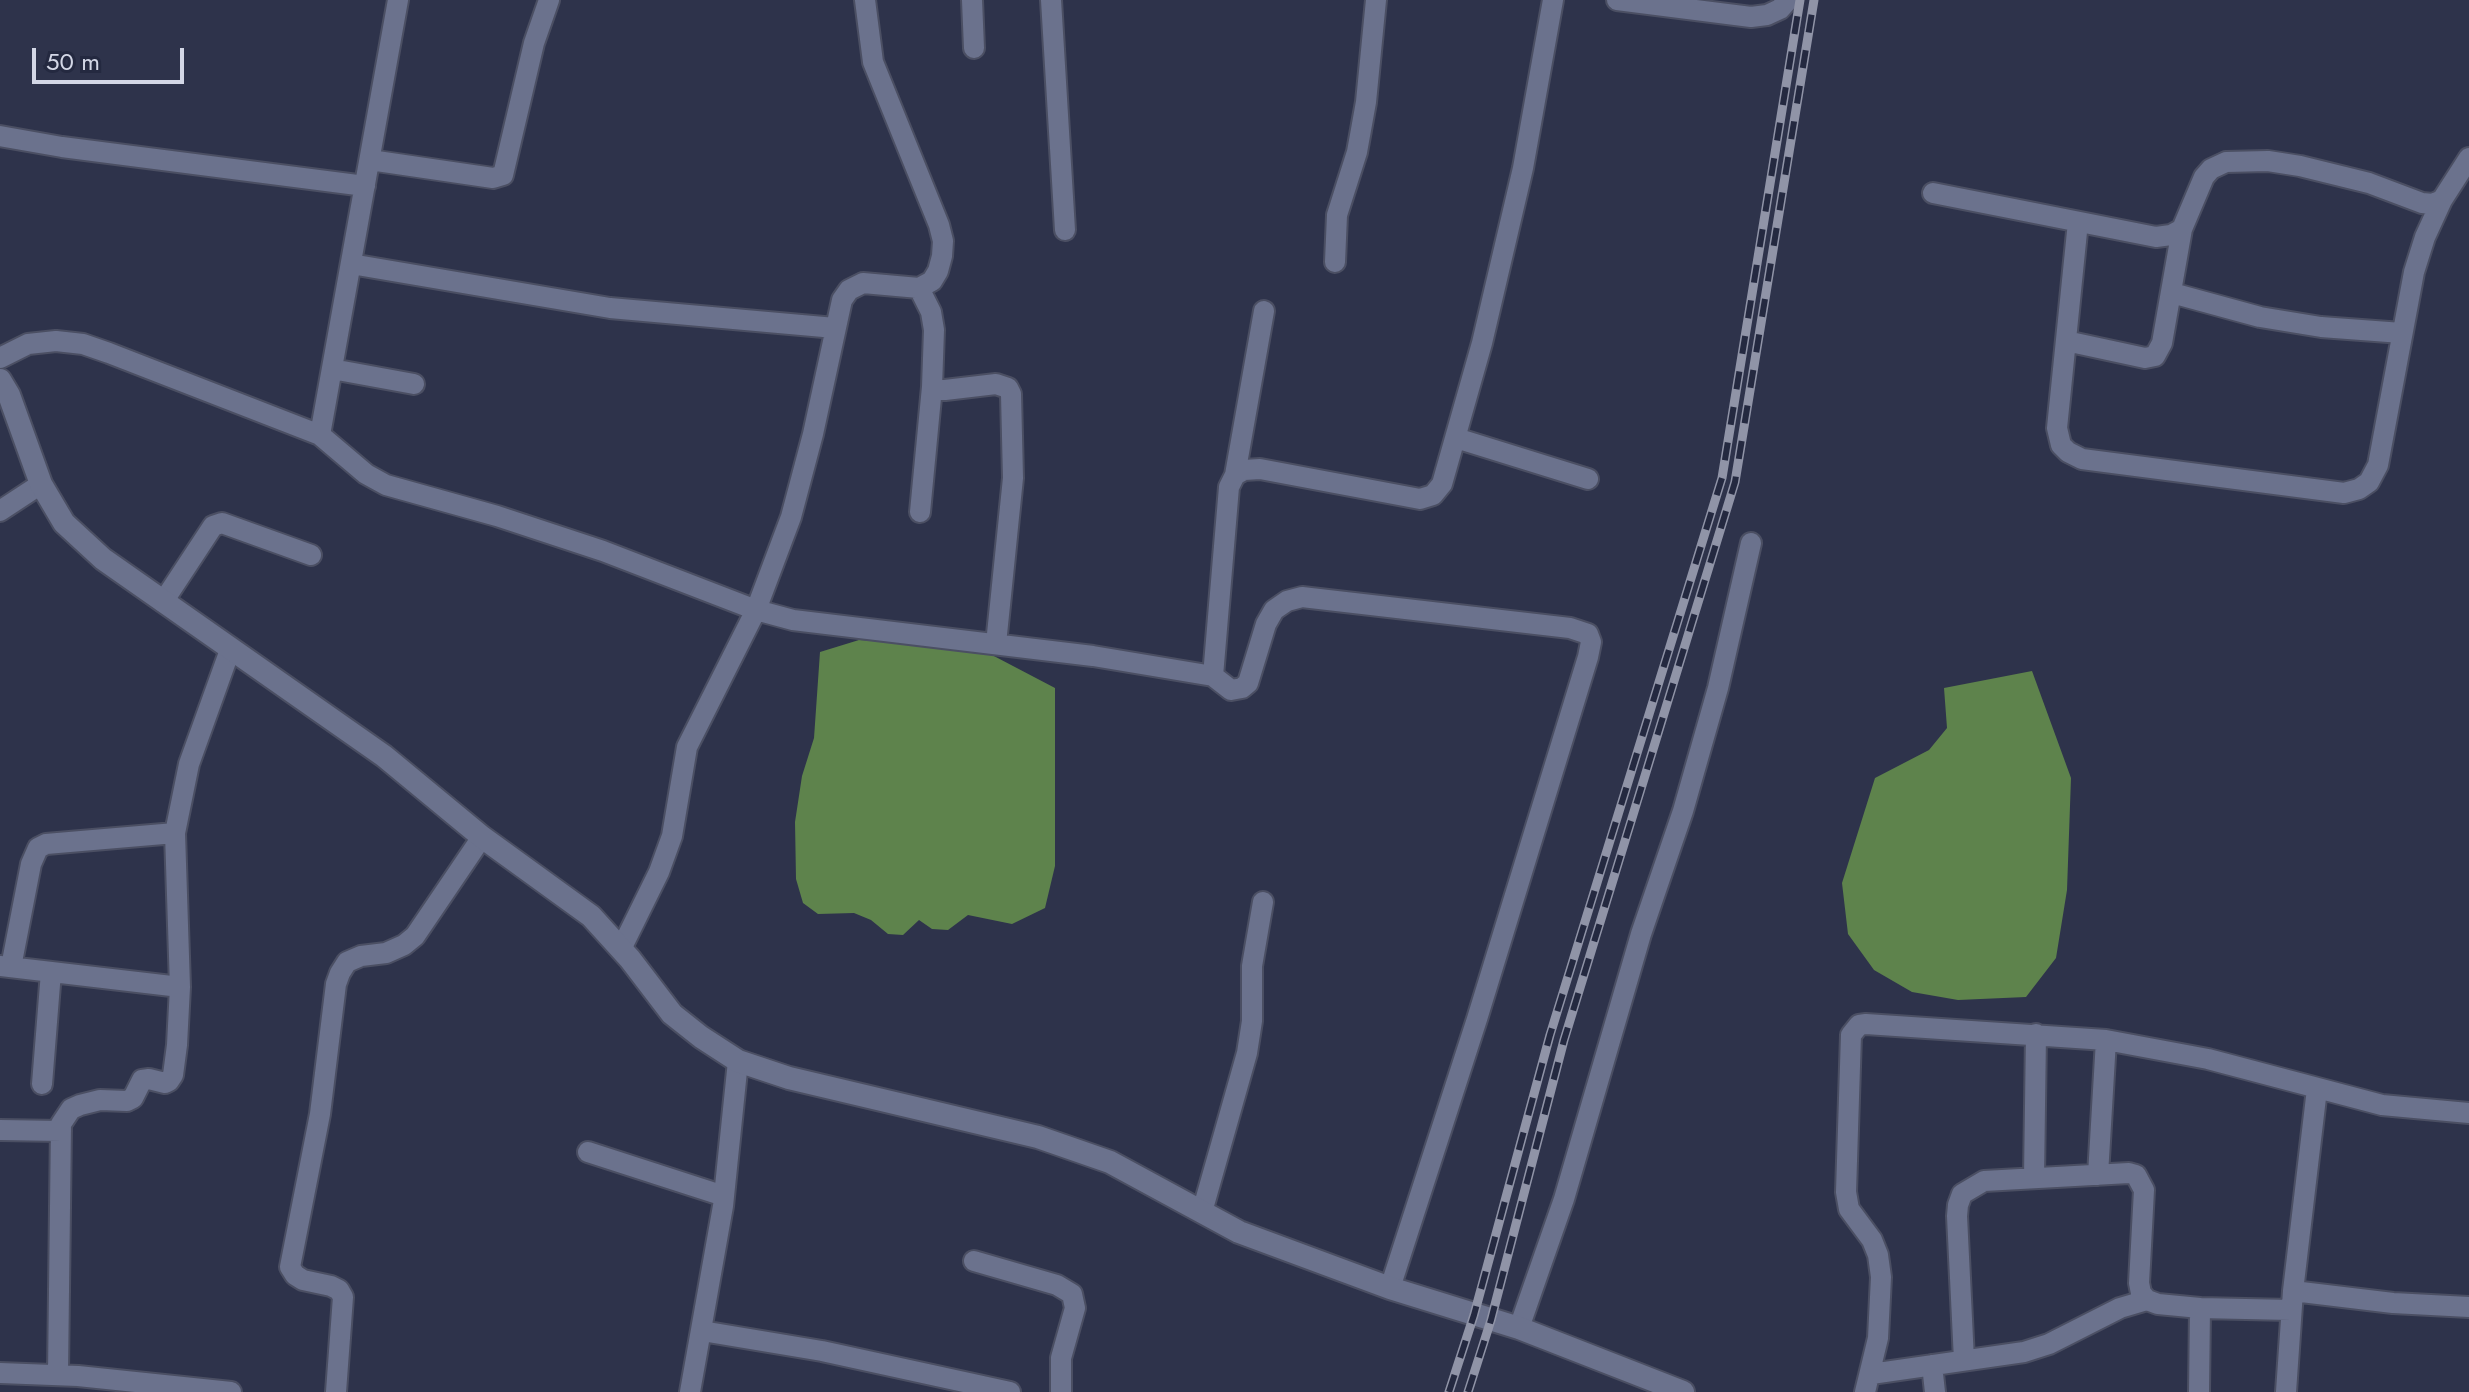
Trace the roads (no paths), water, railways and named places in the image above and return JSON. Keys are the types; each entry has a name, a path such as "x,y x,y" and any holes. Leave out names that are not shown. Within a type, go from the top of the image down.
{"street":[{"path":"320,435 398,0"},
{"path":"370,160 493,178 503,175 534,43 549,0"},
{"path":"621,949 659,872 672,836 687,747 756,610 791,517 813,434 842,300 849,290 863,283 919,288 932,281 938,271 943,241 939,225 873,62 865,0"},
{"path":"972,0 974,48"},
{"path":"1051,0 1065,230"},
{"path":"1335,262 1337,215 1357,152 1366,102 1376,0"},
{"path":"1235,475 1244,470 1260,469 1420,499 1433,495 1442,484 1482,343 1523,168 1553,0"},
{"path":"1617,0 1751,17 1767,15 1780,9 1788,0"},
{"path":"0,136 62,147 365,186"},
{"path":"2078,222 2057,437 2068,452 2082,459 2344,493 2369,482 2378,465 2414,272 2425,237 2442,200 2469,158"},
{"path":"2066,341 2145,358 2155,356 2162,343 2182,229 2204,177 2218,165 2236,161 2268,161 2337,174 2422,203 2433,204 2442,200"},
{"path":"1933,193 2156,237 2171,235 2182,229"},
{"path":"351,264 610,308 835,328"},
{"path":"919,288 931,312 934,330 920,512"},
{"path":"2172,293 2260,317 2321,327 2402,333"},
{"path":"1213,676 1229,487 1235,475 1264,311"},
{"path":"0,358 28,344 56,341 83,344 320,435 366,474 386,485 497,516 603,551 756,610 793,620 1093,656 1213,676 1231,690 1248,683 1266,624 1274,610 1287,601 1302,597 1570,628 1588,634 1591,642 1477,1019 1390,1288"},
{"path":"332,369 414,384"},
{"path":"0,380 9,395 41,484 64,523 103,559 384,756 482,837 591,916 672,1014 738,1061 789,1078 1038,1137 1110,1162 1239,1232 1390,1288 1519,1328 1683,1392"},
{"path":"932,387 945,390 996,384 1008,388 1011,394 1013,478 996,644"},
{"path":"1456,438 1588,479"},
{"path":"0,511 41,484"},
{"path":"163,602 213,526 222,523 311,555"},
{"path":"1519,1328 1564,1199 1641,934 1683,811 1718,688 1751,543"},
{"path":"71,1381 61,1131 64,1117 80,1105 100,1100 127,1101 133,1098 139,1084 145,1079 169,1081 177,1045 180,987 175,833 189,764 230,650"},
{"path":"175,833 46,844 38,848 31,864 5,966 180,987"},
{"path":"336,1392 343,1297 339,1290 331,1286 303,1280 290,1267 320,1114 336,984 347,962 361,956 386,953 415,936 482,837"},
{"path":"1202,1212 1247,1053 1252,1021 1252,966 1263,902"},
{"path":"42,1084 51,972"},
{"path":"2469,1113 2382,1105 2208,1059 2106,1040 1866,1024 1854,1029 1851,1035 1846,1192 1849,1209 1872,1240 1881,1277 1878,1338 1868,1383 1932,1365 2024,1352 2147,1300 2200,1308 2292,1301 2469,1307"},
{"path":"2034,1178 2036,1034"},
{"path":"2098,1175 2106,1040"},
{"path":"690,1392 724,1196 738,1061"},
{"path":"2286,1392 2292,1301 2317,1089"},
{"path":"0,1130 61,1131"},
{"path":"588,1152 724,1196"},
{"path":"1964,1360 1958,1205 1962,1194 1984,1181 2136,1175 2144,1190 2139,1283 2141,1293 2147,1300"},
{"path":"974,1261 1057,1285 1072,1294 1075,1308 1061,1358 1061,1392"},
{"path":"2199,1392 2200,1308"},
{"path":"702,1331 822,1351 1010,1392"},
{"path":"1932,1365 1935,1392"},
{"path":"0,1373 231,1392"}],"railway":[{"path":"1449,1392 1474,1315 1550,1035 1722,478 1800,0"},
{"path":"1468,1392 1491,1320 1564,1040 1735,482 1814,0"}]}
